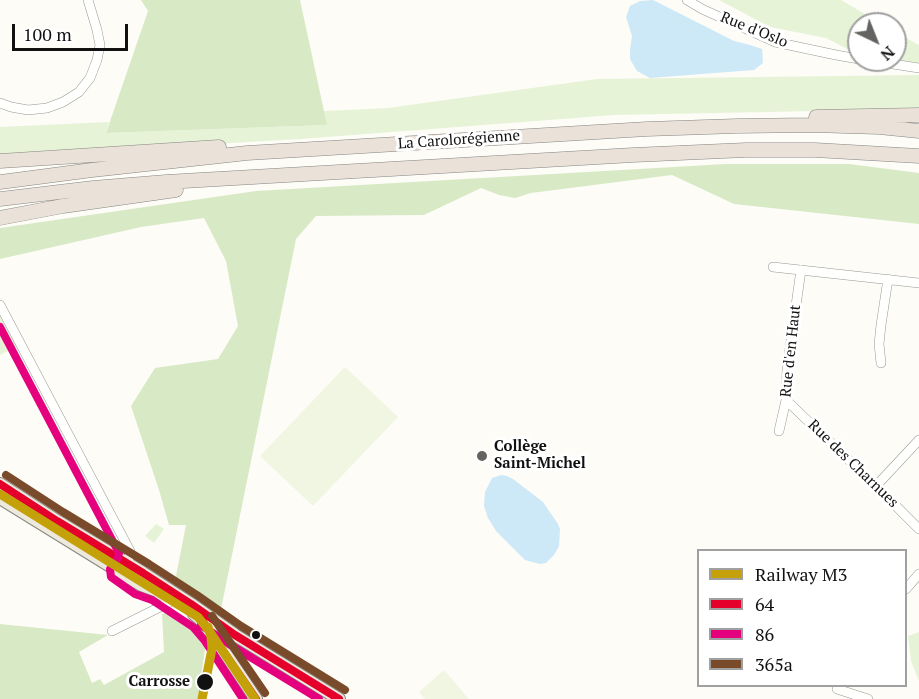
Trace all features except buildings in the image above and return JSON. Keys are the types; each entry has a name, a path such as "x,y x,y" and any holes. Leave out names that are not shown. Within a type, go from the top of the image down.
{"highway":[{"path":"737,126 761,118 919,115"},
{"name":"La Carolorégienne","path":"0,182 247,153 625,130 811,125 919,130"},
{"path":"0,161 227,147 247,153"},
{"name":"La Carolorégienne","path":"0,199 93,188 218,179 621,155 815,150 919,156"},
{"path":"885,153 901,162 919,164"},
{"path":"0,218 74,204 198,187 218,179"}],"main road":[{"path":"0,484 124,568 141,585 173,597 225,639 256,699"},
{"path":"0,498 124,568"},
{"path":"173,597 225,639 339,699"},
{"path":"290,672 329,699"}],"street":[{"path":"0,102 28,110 46,108 63,102 79,92 90,78 100,45 88,0"},
{"name":"Rue d'Oslo","path":"687,0 775,42 847,57"},
{"path":"773,267 919,283"},
{"name":"Rue d'en Haut","path":"779,431 786,400 787,369 801,270"},
{"path":"881,363 880,334 888,279"},
{"path":"0,305 130,551 124,568"},
{"name":"Rue des Charnues","path":"786,400 919,529"},
{"path":"876,486 919,440"},
{"path":"907,587 919,574"},
{"path":"112,631 168,603 173,597"},
{"path":"836,691 868,699"}],"green space":[{"path":"141,0 300,0 327,125 106,133 148,11"},
{"path":"719,0 841,0 862,12 847,12 847,49 826,38 770,27"},
{"path":"907,38 919,45 919,65 907,62"},
{"path":"919,75 919,109 614,115 301,139 0,156 0,127 109,122 106,133 326,125 324,111 388,108 597,79"},
{"path":"726,164 849,164 919,173 919,224 734,204 672,175 531,193 515,198 481,188 424,215 316,216 296,239 219,619 214,621 174,586 186,525 169,525 131,406 155,368 218,359 238,326 226,261 204,218 141,227 0,259 0,228 256,191"},
{"path":"0,305 21,344 0,355"},
{"path":"345,367 398,417 313,506 260,456"},
{"path":"156,524 164,529 154,543 145,536"},
{"path":"174,610 207,634 198,699 0,699 0,624 108,635 79,652 92,683 100,679 104,685 164,652 162,614"},
{"path":"919,632 919,681 911,661 908,636"},
{"path":"444,670 469,699 425,699 419,692"}],"water":[{"path":"653,0 734,41 762,49 763,63 754,70 650,78 637,71 630,59 632,36 626,17 630,6 640,1"},
{"path":"501,475 513,479 543,502 558,524 559,546 546,563 540,564 525,560 496,531 488,518 484,506 485,492 492,478"}],"tram line":[{"path":"71,533 100,556"}],"rail line":[{"name":"M3","path":"0,494 198,617 255,699"},
{"name":"M3","path":"202,699 212,649 208,627"}],"transit line":[{"name":"86","path":"0,327 119,553 110,569 111,577 135,594 152,600 193,627 205,641 243,699"},
{"name":"365a","path":"6,475 345,690"},
{"name":"64","path":"0,484 339,699"},
{"name":"365a","path":"212,616 265,693"},
{"name":"64","path":"203,622 256,699"},
{"name":"86","path":"201,625 319,699"}],"place":[{"name":"Collège Saint-Michel","path":"482,456"},
{"name":"Carrosse","path":"205,682"}]}
